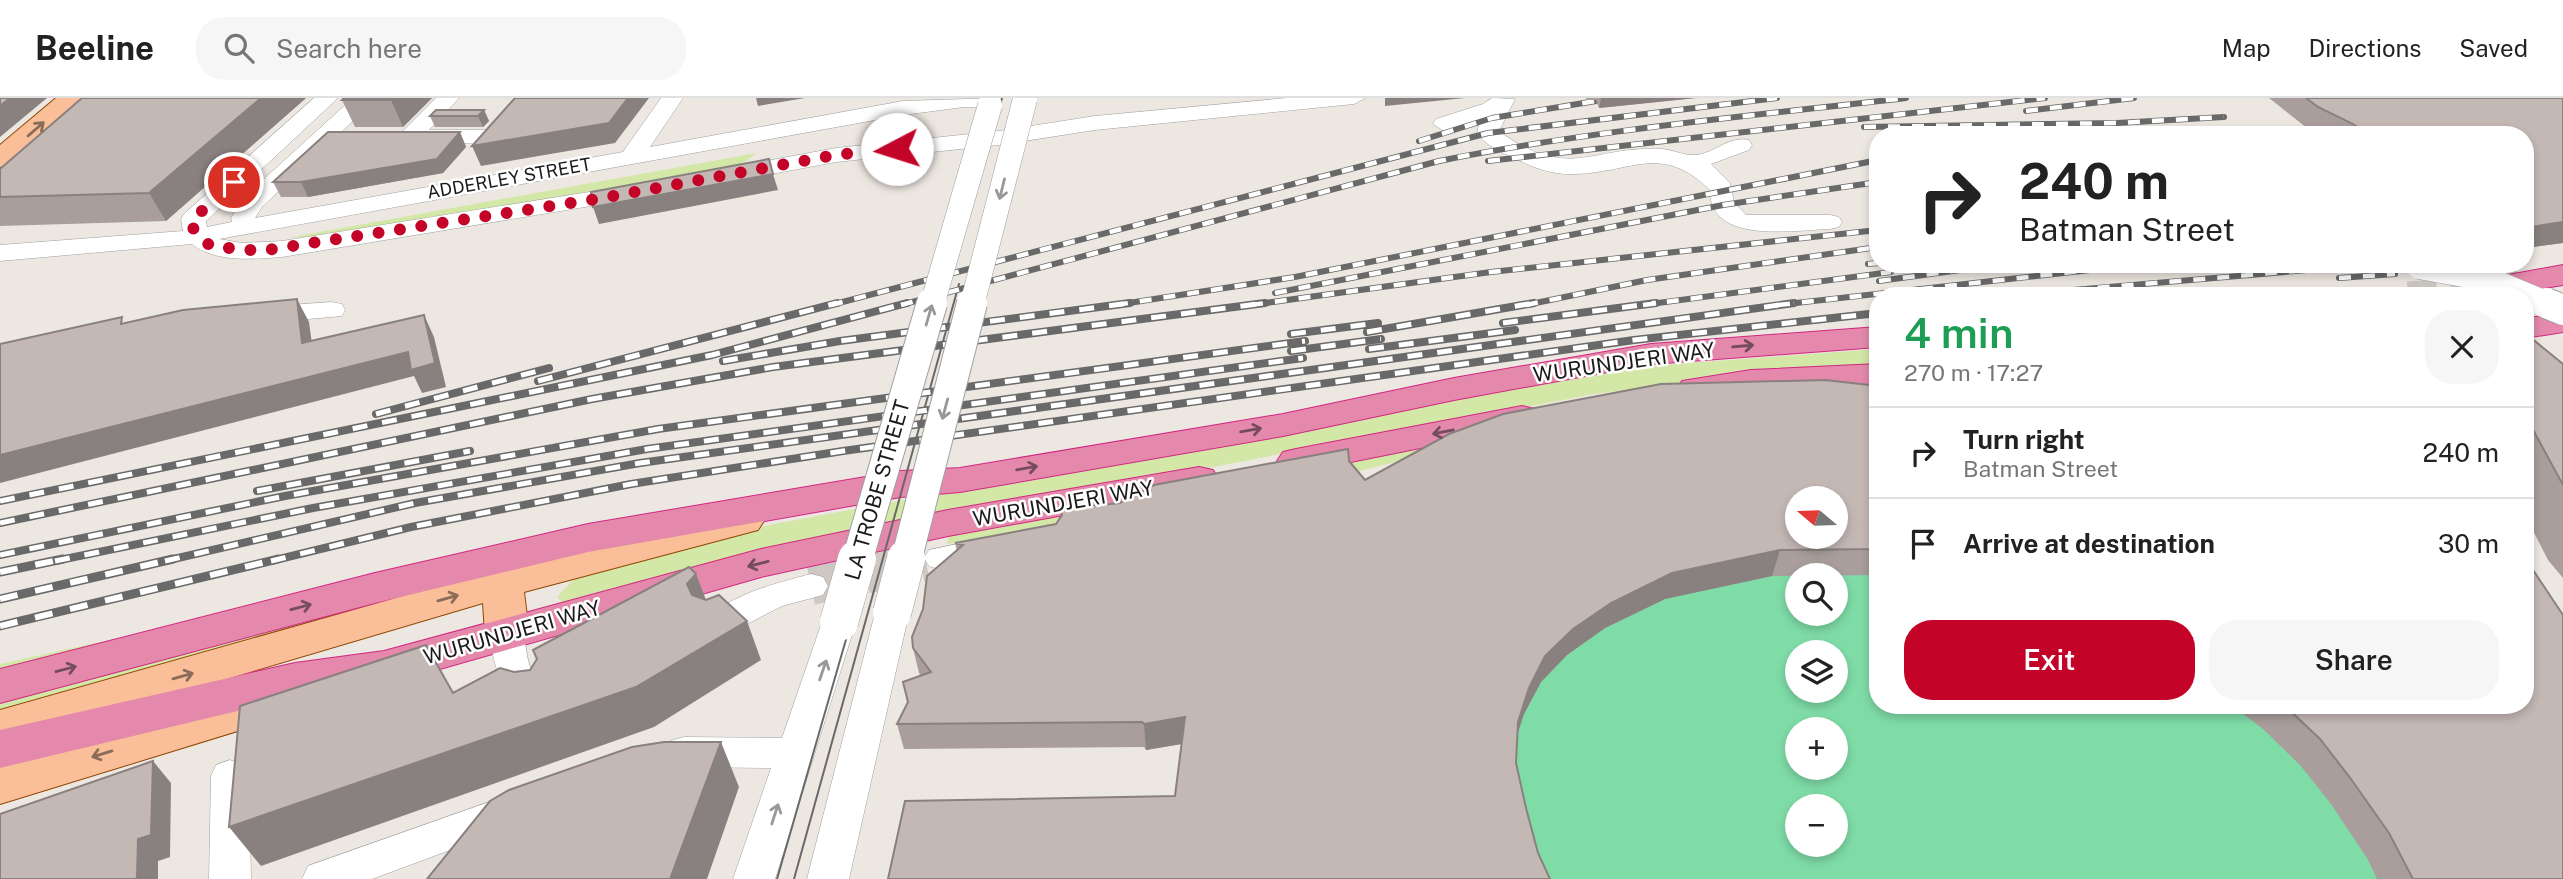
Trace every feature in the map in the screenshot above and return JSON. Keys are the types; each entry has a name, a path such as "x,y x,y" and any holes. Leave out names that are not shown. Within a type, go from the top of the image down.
{"highway":[{"path":"2519,282 2563,275"},
{"name":"WURUNDJERI WAY","path":"0,686 588,538 901,484 960,480 1283,425 1454,389 1651,355 1869,338"},
{"name":"WURUNDJERI WAY","path":"1669,393 1751,381 1869,374"},
{"name":"WURUNDJERI WAY","path":"0,749 295,680 384,668 736,569 824,548 1552,412"}],"main road":[{"path":"5,171 84,102"},
{"name":"WURUNDJERI WAY","path":"0,728 502,583 771,515 960,480"},
{"path":"502,583 507,633"},
{"name":"WURUNDJERI WAY","path":"0,785 384,668"}],"street":[{"path":"327,98 193,219 193,228 198,236 210,246 237,250 282,249 652,189"},
{"path":"312,244 254,236 245,227 243,218 252,203 366,98"},
{"path":"410,137 448,98"},
{"path":"632,156 672,98"},
{"name":"ADDERLEY STREET","path":"903,108 936,98"},
{"path":"706,178 835,155 977,140 1094,123 1221,120 1354,98"},
{"name":"LA TROBE STREET","path":"828,879 892,613 1025,99"},
{"name":"ADDERLEY STREET","path":"0,253 115,246 198,236 903,108 964,101 991,102"},
{"name":"LA TROBE STREET","path":"754,879 839,622 991,102"},
{"path":"1444,124 1502,102"},
{"path":"1502,102 1487,127 1488,133 1508,147 1550,165 1580,165 1649,155 1691,163 1722,188 1722,203 1738,220 1768,225 1830,222"},
{"path":"444,190 508,117"},
{"path":"284,137 361,137"},
{"path":"386,137 491,137"},
{"path":"1691,163 1741,145"},
{"name":"ADDERLEY STREET","path":"0,240 115,246"},
{"path":"2453,273 2491,280 2499,287"},
{"path":"240,317 332,310"},
{"path":"941,558 1023,543"},
{"path":"722,624 771,597 811,586"},
{"path":"507,633 514,674 519,683 537,696"},
{"path":"646,762 669,754 697,751 795,753"},
{"path":"230,776 230,879"},
{"path":"323,879 547,797"}],"green space":[{"path":"757,153 740,165 321,238 292,237"},
{"path":"1869,350 1869,367 1762,373 1594,394 1192,471 563,603 557,597 572,581 599,566 774,524 1512,387 1660,365"},
{"path":"1439,444 1400,461 1347,474 947,544 949,533"},
{"path":"1869,485 1869,714 2461,714 2563,879 1358,879 1400,554 1785,498 1785,550 1848,550 1848,488"},
{"path":"345,608 350,614 0,713 0,664 95,643"}],"building":[{"path":"0,98 10,98 0,106"},
{"path":"82,98 261,98 149,193 0,197 0,169"},
{"path":"344,98 393,98 342,100"},
{"path":"515,98 628,98 609,123 472,146"},
{"path":"2306,98 2563,98 2563,222 2534,227 2534,126 2356,126"},
{"path":"436,110 484,110 478,116 430,116"},
{"path":"328,132 460,132 437,159 301,182 273,182"},
{"path":"769,159 773,174 593,207 591,192"},
{"path":"297,299 302,343 424,315 435,363 411,370 408,352 0,455 0,344 122,317 121,324 183,310"},
{"path":"2534,340 2563,364 2563,485 2534,432"},
{"path":"1825,380 1869,385 1869,549 1848,549 1848,486 1785,486 1785,550 1672,573 1611,603 1573,629 1545,656 1529,688 1518,722 1516,763 1538,853 1550,879 888,879 905,801 1175,796 1185,717 1144,724 897,724 908,702 903,682 931,672 913,648 912,637 923,609 927,576 963,545 955,543 1056,524 1062,515 1060,509 1120,503 1154,485 1348,449 1349,461 1365,480 1449,434 1503,414 1661,384"},
{"path":"689,567 696,574 687,584 692,595 706,600 719,595 747,621 636,687 229,827 240,706 426,645 453,693 500,668 514,672 530,670 537,659 533,650"},
{"path":"2534,572 2563,615 2563,879 2413,879 2389,833 2320,739 2294,714 2534,714"},
{"path":"664,742 721,742 670,879 427,879 490,801 509,790 632,747"},
{"path":"153,761 151,835 138,839 137,878 0,879 0,814"}],"tunnel":[{"path":"2489,287 2519,282"},
{"path":"811,586 926,562"}],"tram line":[{"path":"777,879 1002,98"},
{"path":"794,879 959,284"}],"railway":[{"path":"831,305 1488,133 1777,98"},
{"path":"901,305 1439,161 1613,132 1906,98"},
{"path":"1488,161 2045,98"},
{"path":"2026,111 2134,98"},
{"path":"1419,141 1492,118 1596,101"},
{"path":"1927,126 2117,123 2224,117"},
{"path":"1864,127 1869,127"},
{"path":"1123,304 1295,277 1869,162"},
{"path":"1275,293 1723,205 1869,183"},
{"path":"1251,305 1491,272 1869,231"},
{"path":"1526,305 1647,280 1869,248"},
{"path":"1643,305 1883,273"},
{"path":"1879,281 1938,273"},
{"path":"1939,287 2064,273"},
{"path":"2108,287 2272,273"},
{"path":"2339,278 2395,274"},
{"path":"1786,304 1869,295"},
{"path":"538,381 837,303"},
{"path":"0,501 712,355 907,303"},
{"path":"1123,304 1130,303"},
{"path":"0,523 592,399 773,367 1265,303"},
{"path":"1367,332 1534,303"},
{"path":"1503,323 1656,303"},
{"path":"1786,304 1794,303"},
{"path":"723,361 840,341 1123,304"},
{"path":"1116,305 1123,304"},
{"path":"165,561 415,503 640,463 1786,304"},
{"path":"1778,305 1786,304"},
{"path":"271,561 411,527 631,484 843,451 1634,340 1869,314"},
{"path":"1291,334 1378,323"},
{"path":"1369,349 1515,330"},
{"path":"1291,351 1381,339"},
{"path":"0,555 285,496 658,429 1305,341"},
{"path":"55,561 313,508 647,449 1303,358"},
{"path":"376,414 549,368"},
{"path":"257,491 470,451"},
{"path":"0,572 63,559"},
{"path":"0,599 173,559"},
{"path":"0,626 278,559"}],"route":[{"path":"234,182 193,219 193,228 210,246 260,251 597,199 835,155 897,149"}]}
